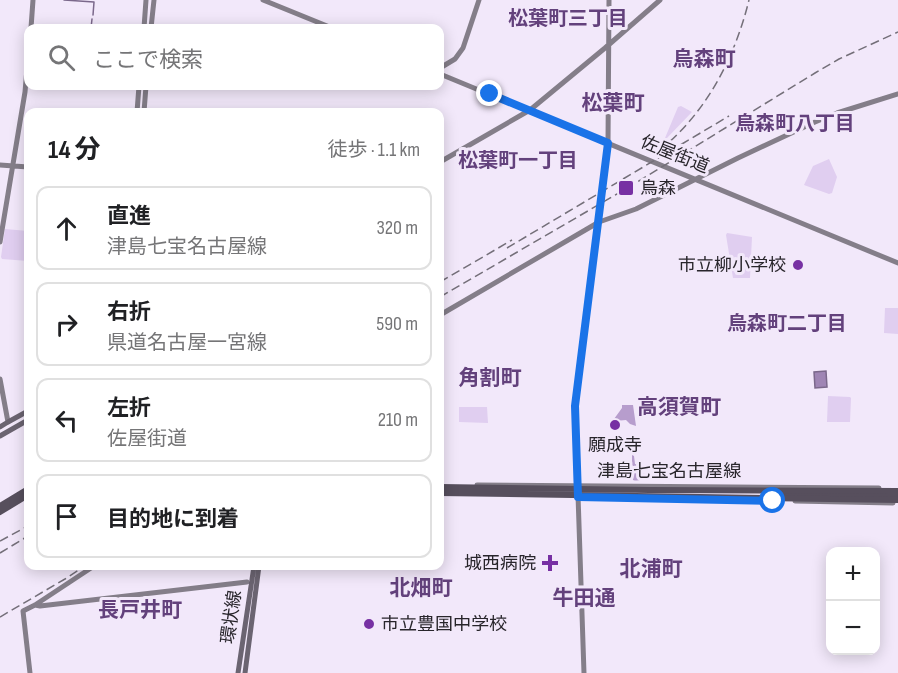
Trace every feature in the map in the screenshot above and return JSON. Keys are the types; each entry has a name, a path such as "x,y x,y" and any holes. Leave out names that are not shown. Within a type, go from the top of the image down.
{"highway":[{"path":"444,486 898,496"},
{"path":"631,486 677,492 898,496"},
{"path":"0,507 24,492"},
{"path":"444,494 898,496"},
{"path":"887,503 898,496"},
{"path":"0,512 24,497"}],"main road":[{"path":"0,436 24,414"},
{"path":"0,428 24,421"},
{"path":"0,436 24,422"},
{"name":"環状線","path":"238,673 253,570"},
{"name":"環状線","path":"245,673 258,570"}],"street":[{"path":"31,24 33,0"},
{"path":"144,24 146,0"},
{"path":"151,24 153,0"},
{"path":"263,0 322,24"},
{"path":"444,66 455,59 463,48 479,0"},
{"path":"584,673 575,406 608,143 609,0"},
{"path":"444,160 530,110 660,0"},
{"name":"佐屋街道","path":"444,76 898,263"},
{"path":"0,242 26,90"},
{"path":"137,108 139,90"},
{"path":"144,108 146,90"},
{"path":"444,313 599,222 636,209 829,117 898,94"},
{"path":"0,165 24,167"},
{"path":"0,379 12,424"},
{"name":"津島七宝名古屋線","path":"444,486 631,486 898,496"},
{"name":"津島七宝名古屋線","path":"444,494 887,503"},
{"path":"30,673 23,611 88,570"},
{"path":"35,605 247,582"}],"shaded area":[{"path":"681,106 692,112 665,138 678,107"},
{"path":"829,159 837,177 832,193 804,185 813,166"},
{"path":"5,229 24,231 24,261 2,259"},
{"path":"727,233 752,237 750,278 733,278"},
{"path":"885,308 898,308 898,334 884,333"},
{"path":"826,371 827,387 815,388 814,372"},
{"path":"828,396 851,398 850,422 827,422"},
{"path":"622,405 633,405 636,426 626,420 615,421"},
{"path":"459,407 487,407 488,423 459,422"},
{"path":"632,455 635,464 640,466 641,473 649,475 648,479 633,480 633,473 636,473 636,469 632,465"}],"waterway":[{"path":"64,0 94,2 93,15"},
{"path":"91,24 92,19"}],"railway":[{"path":"660,150 692,119 717,82 736,42 749,0"},
{"path":"444,295 629,187 839,59 898,32"},
{"path":"507,248 729,116"},
{"path":"444,280 512,240"},
{"path":"0,541 24,528"},
{"path":"0,553 24,538"},
{"path":"0,617 79,570"}],"place":[{"name":"烏森","path":"626,188"},
{"name":"市立柳小学校","path":"798,265"},
{"name":"願成寺","path":"615,425"},
{"name":"城西病院","path":"550,563"},
{"name":"市立豊国中学校","path":"369,624"}],"district":[{"name":"松葉町三丁目","path":"568,18"},
{"name":"烏森町","path":"704,59"},
{"name":"松葉町","path":"613,103"},
{"name":"烏森町八丁目","path":"795,123"},
{"name":"松葉町一丁目","path":"518,160"},
{"name":"烏森町二丁目","path":"787,323"},
{"name":"角割町","path":"490,378"},
{"name":"高須賀町","path":"679,407"},
{"name":"北浦町","path":"651,569"},
{"name":"北畑町","path":"421,588"},
{"name":"牛田通","path":"584,598"},
{"name":"長戸井町","path":"140,610"}],"route":[{"path":"490,94 608,143 575,406 578,497 773,501"}]}
